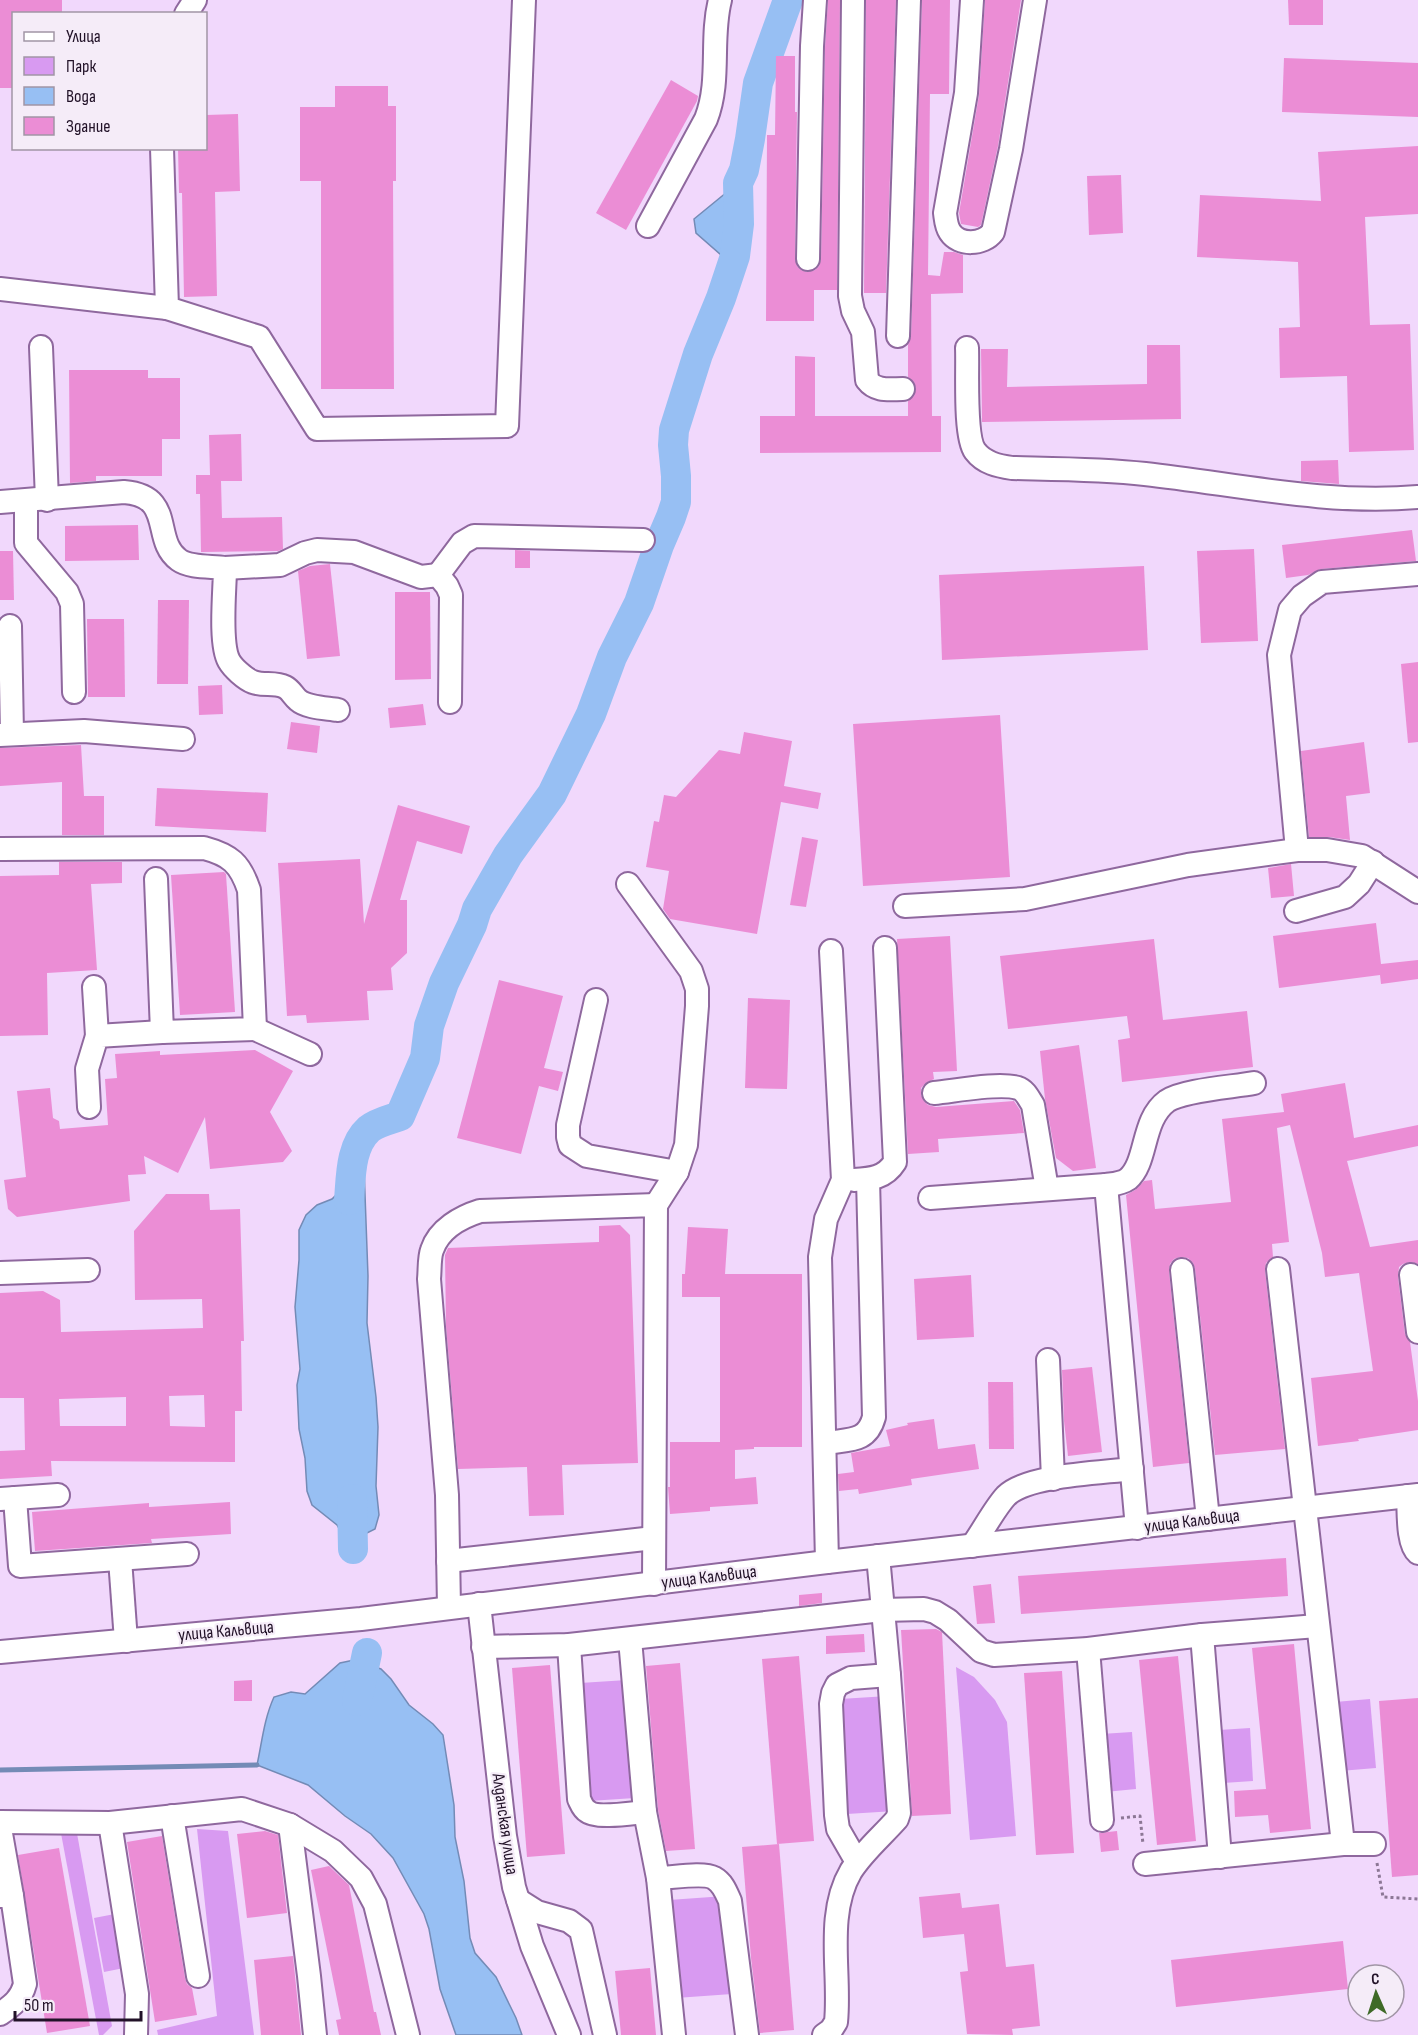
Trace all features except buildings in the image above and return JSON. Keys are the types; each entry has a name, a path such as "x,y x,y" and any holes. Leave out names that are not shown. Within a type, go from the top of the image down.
{"street":[{"path":"0,289 167,308 259,337 317,429 507,426 524,0"},
{"path":"648,226 712,104 716,16 720,0"},
{"path":"808,259 815,0"},
{"path":"853,0 850,296 853,311 863,332 867,380 872,387 878,389 903,389"},
{"path":"898,336 909,0"},
{"path":"972,0 968,83 945,213 946,223 956,239 974,243 988,238 993,232 1011,149 1035,0"},
{"path":"162,150 167,308"},
{"path":"41,347 36,500 26,543 67,592 72,604 74,692"},
{"path":"967,348 969,436 974,450 986,461 998,466 1104,470 1323,497 1364,500 1418,497"},
{"path":"0,502 136,493 147,498 155,506 167,543 178,560 187,564 225,568 280,565 317,550 354,552 421,577 438,575 462,543 474,536 643,540"},
{"path":"225,568 225,643 228,660 233,667 251,681 283,686 291,691 299,702 339,710"},
{"path":"1297,850 1279,655 1290,610 1302,596 1322,582 1418,574"},
{"path":"438,575 451,595 450,702"},
{"path":"9,626 6,735 84,731 183,739"},
{"path":"0,849 204,848 232,859 244,874 249,890 255,1029"},
{"path":"905,906 1025,899 1188,865 1297,850 1336,851 1362,856 1418,892"},
{"path":"1296,911 1345,897 1359,884 1373,862"},
{"path":"156,879 162,1032"},
{"path":"628,884 691,970 697,989 698,1005 686,1145 677,1172 656,1205 654,1584"},
{"path":"843,1180 882,1176 895,1162 885,948"},
{"path":"827,1562 820,1257 826,1219 843,1180 831,951"},
{"path":"89,1107 87,1069 97,1036 94,987"},
{"path":"596,1000 568,1125 570,1145 587,1156 677,1172"},
{"path":"97,1036 255,1029 310,1054"},
{"path":"930,1198 1120,1183 1129,1178 1136,1169 1150,1124 1156,1112 1168,1101 1180,1095 1254,1083"},
{"path":"934,1093 1005,1086 1020,1088 1033,1105 1047,1190"},
{"path":"826,1443 860,1437 867,1433 874,1417 868,1179"},
{"path":"1106,1185 1137,1528"},
{"path":"449,1607 447,1495 429,1279 432,1250 445,1230 463,1216 480,1211 656,1205"},
{"path":"1278,1269 1342,1844"},
{"path":"0,1273 88,1270"},
{"path":"1182,1270 1208,1519"},
{"path":"1411,1275 1418,1332"},
{"path":"1048,1360 1053,1479"},
{"path":"972,1546 1006,1496 1020,1487 1036,1481 1132,1468"},
{"path":"58,1495 8,1498 20,1566 187,1554"},
{"path":"1413,1496 1411,1540 1413,1549 1418,1553"},
{"name":"улица Кальвица","path":"0,1652 361,1619 878,1556 1413,1496"},
{"path":"448,1561 654,1539"},
{"path":"825,2035 836,2022 837,2014 837,1909 843,1888 857,1862 897,1819 899,1813 878,1556"},
{"path":"120,1559 126,1641"},
{"name":"Алданская улица","path":"478,1604 505,1836 518,1900 532,1946 569,2035"},
{"path":"483,1647 569,1646 882,1610 924,1609 935,1612 948,1620 981,1651 994,1655 1088,1649 1202,1635 1317,1626"},
{"path":"1202,1635 1220,1857"},
{"path":"630,1639 645,1812 658,1878 674,2035"},
{"path":"569,1646 581,1805 587,1812 595,1815 645,1812"},
{"path":"1088,1649 1102,1820"},
{"path":"857,1862 838,1829 831,1704 837,1685 843,1680 889,1675"},
{"path":"0,1822 110,1823 242,1809 290,1825 333,1851 361,1878 375,1904 408,2035"},
{"path":"172,1816 198,1977"},
{"path":"110,1823 137,1994 136,2035"},
{"path":"290,1825 315,2035"},
{"path":"0,1828 6,1896 25,1984 16,2003 0,2014"},
{"path":"1145,1864 1342,1844 1374,1844"},
{"path":"658,1878 707,1876 715,1878 725,1888 730,1901 747,2035"},
{"path":"518,1900 537,1912 569,1921 581,1930 605,2035"}],"path":[{"path":"1102,1820 1140,1816 1145,1864"},
{"path":"1374,1844 1383,1898 1418,1899"}],"green space":[{"path":"956,1667 974,1677 995,1700 1007,1722 1016,1836 970,1840"},
{"path":"627,1680 635,1798 589,1801 580,1683"},
{"path":"888,1696 895,1811 847,1814 840,1699"},
{"path":"1370,1699 1376,1768 1340,1771 1335,1702"},
{"path":"1250,1728 1253,1781 1223,1783 1219,1730"},
{"path":"1132,1732 1136,1789 1105,1792 1101,1734"},
{"path":"60,1828 76,1828 112,2026 103,2035 99,2035"},
{"path":"197,1829 228,1831 254,2035 158,2035 157,2030 217,2016"},
{"path":"725,1896 732,1994 676,1998 669,1900"},
{"path":"120,1913 129,1967 104,1972 94,1918"}],"water":[{"path":"738,183 750,226 737,269 696,233 694,219"},
{"path":"352,1160 364,1167 368,1276 367,1323 378,1427 376,1486 379,1515 375,1529 347,1543 337,1525 312,1505 307,1491 305,1458 299,1429 297,1385 300,1369 295,1307 299,1230 306,1215 317,1205 332,1199 343,1188"},
{"path":"354,1660 381,1669 409,1705 443,1735 470,1938 475,1953 496,1977 522,2035 456,2035 440,1989 424,1914 393,1858 371,1834 308,1785 257,1765 274,1697 291,1692 305,1694 340,1663"}],"waterway":[{"path":"349,1200 351,1172 358,1144 369,1129 400,1116 425,1058 429,1026 444,983 472,925 477,909 508,855 552,794 591,714 612,657 639,603 671,517 676,502 674,430 698,354 735,256 739,224 738,183 744,170 758,83 788,0"},
{"path":"352,1499 353,1549"},
{"path":"357,1701 367,1653"},
{"path":"0,1770 257,1765"}]}
